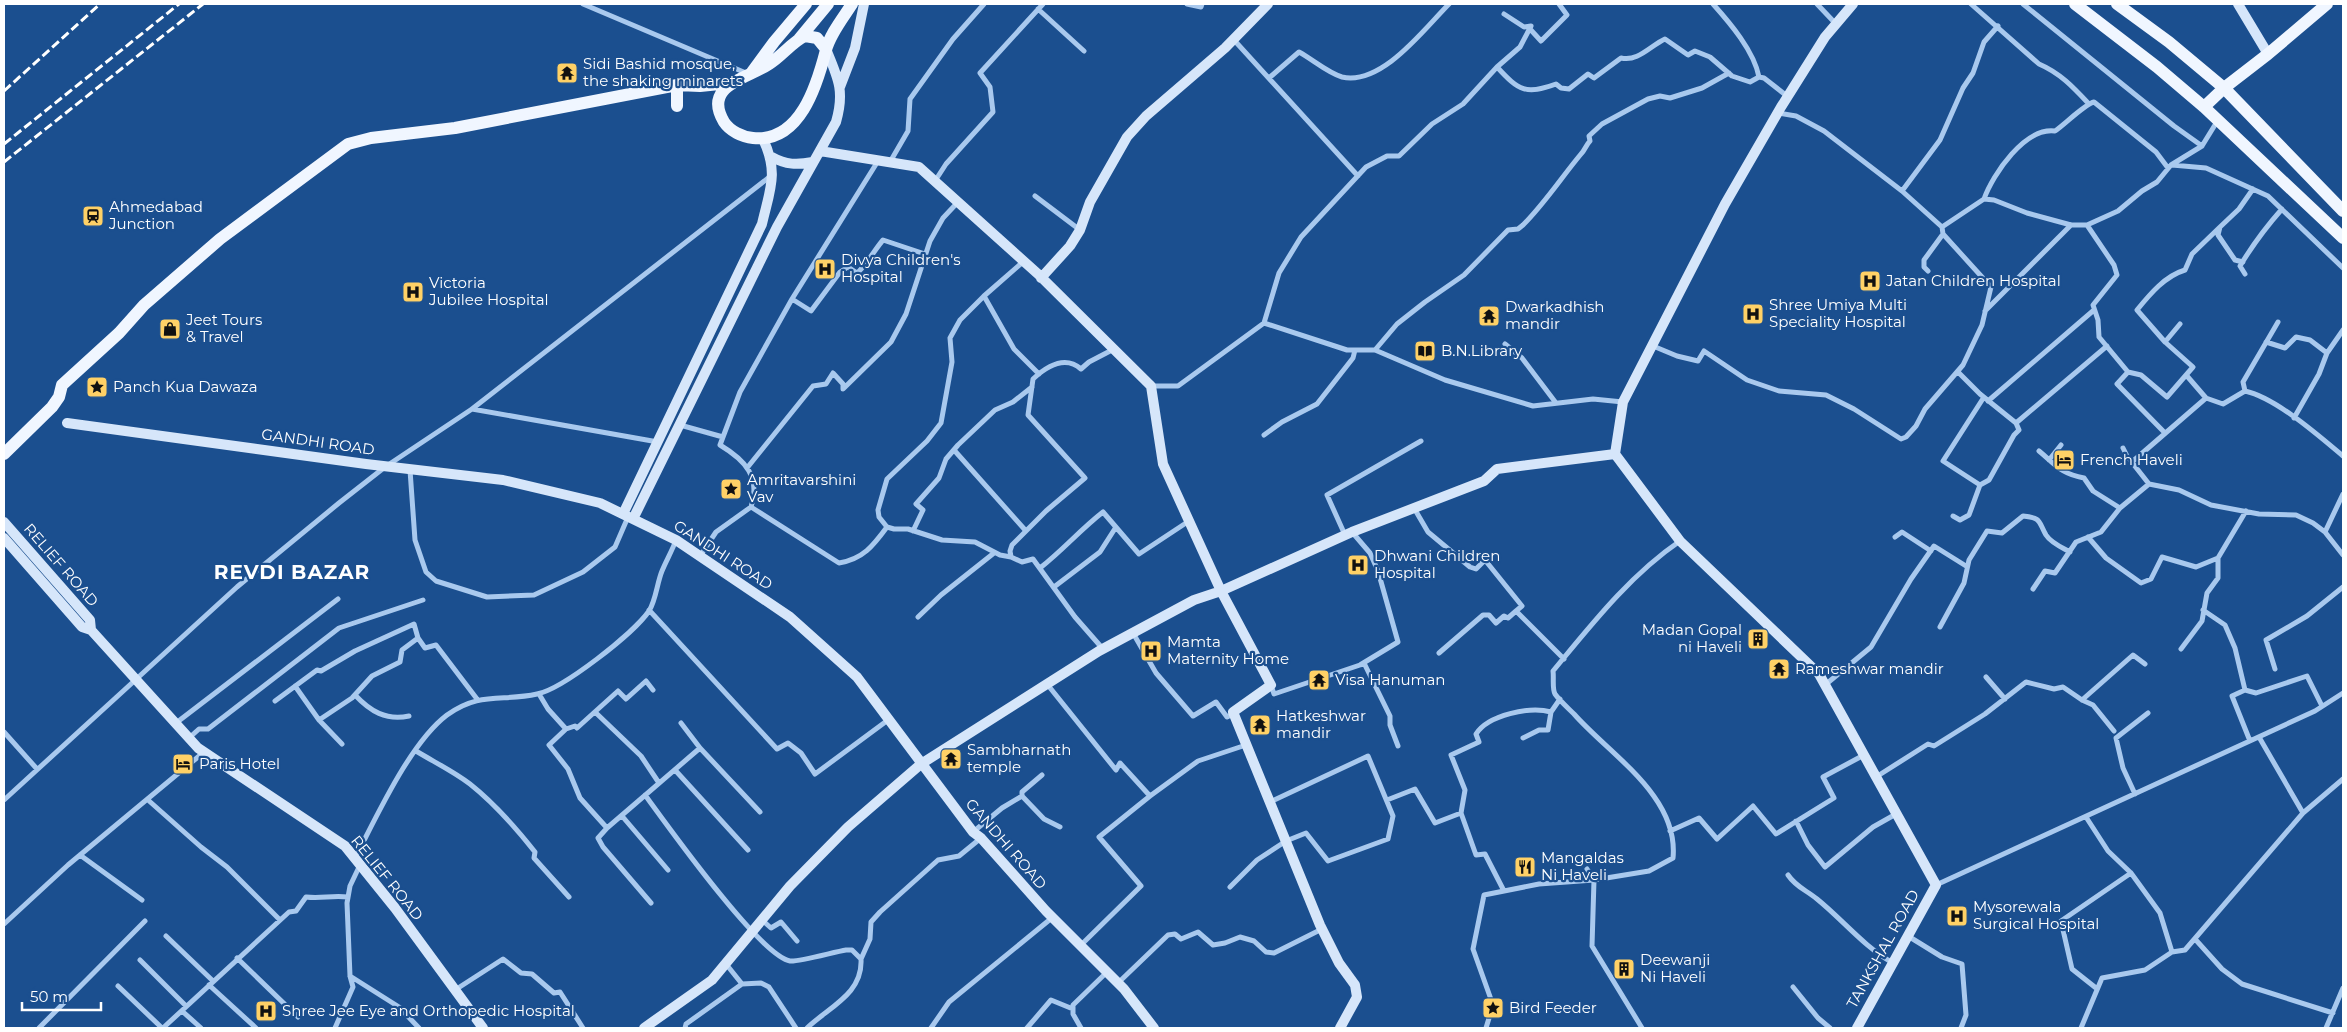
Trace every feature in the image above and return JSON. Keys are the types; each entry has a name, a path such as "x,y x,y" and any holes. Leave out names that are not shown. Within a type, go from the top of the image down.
{"main road":[{"path":"751,74 774,42 806,4"},
{"path":"4,454 56,402 62,385 161,291 240,223 348,144 371,138 455,128 677,85 700,86 729,83 751,74 787,52 829,4 837,27"},
{"path":"729,83 722,92 718,105 726,124 742,136 763,139 781,132 800,114 819,76 826,50 837,27 852,4"},
{"path":"2075,4 2157,67 2204,107 2343,238"},
{"path":"2117,4 2169,42 2224,88 2343,211"},
{"path":"2204,107 2224,88 2327,4"},
{"path":"799,38 810,36 817,38 826,50"},
{"path":"677,85 677,106"}],"street":[{"path":"583,4 751,74"},
{"path":"840,87 855,48 864,4"},
{"path":"890,162 908,130 910,99 953,40 984,4"},
{"path":"935,181 946,164 993,112 990,87 980,73 1043,4"},
{"path":"1187,4 1201,7 1202,4"},
{"path":"1042,278 1070,246 1080,230 1090,202 1127,137 1146,116 1234,40 1268,4"},
{"path":"1269,78 1299,52 1342,76 1364,78 1394,60 1449,4"},
{"path":"1504,14 1524,27 1531,26 1530,29 1541,41 1568,15 1559,4"},
{"path":"1713,4 1743,44 1758,69 1759,77"},
{"path":"1817,4 1836,24"},
{"path":"1853,4 1836,24 1787,96 1725,204 1623,402 1615,454 1680,541 1819,674 1936,885 2259,737 2322,706 2343,693"},
{"path":"1971,4 2039,64 2072,85 2088,103"},
{"path":"2023,4 2174,126 2202,146"},
{"path":"2238,4 2268,54"},
{"path":"1038,9 1084,51"},
{"path":"1902,191 1940,140 1963,88 1973,73 1984,42 1998,26"},
{"path":"1150,386 1178,386 1264,323 1279,273 1301,237 1366,167 1387,156 1399,156 1432,124 1463,104 1497,67 1520,47 1530,29"},
{"path":"1497,67 1508,79 1527,91 1534,92 1556,84 1561,88 1569,89 1588,74 1594,78 1621,58 1627,59 1640,56 1650,46 1665,39 1688,55 1695,51 1710,57 1729,73 1750,82 1759,77"},
{"path":"1234,40 1358,176"},
{"path":"628,517 678,425 777,227 836,122 842,103 840,87 826,50"},
{"path":"1375,350 1397,324 1453,281 1464,275 1508,230 1518,229 1529,219 1550,196 1560,179 1584,151 1590,141 1589,136 1602,124 1648,99 1660,96 1670,98 1702,88 1729,73"},
{"path":"1759,77 1771,82 1787,96"},
{"path":"1942,227 1984,199 1995,175 2025,140 2045,130 2055,131 2066,121 2071,120 2088,103 2094,102 2156,152 2169,166 2206,168 2268,196 2343,268"},
{"path":"1653,346 1677,356 1698,361 1704,351 1722,362 1737,375 1762,386 1779,390 1826,395 1854,409 1901,439 1906,437 1916,426 1925,409 1958,372 1982,325 1991,287 1943,234 1942,227 1902,191 1824,131 1796,116 1777,112"},
{"path":"1984,199 1994,200 2017,210 2071,225 2087,225 2118,211 2142,191 2157,182 2169,166 2202,146 2218,120"},
{"path":"410,470 415,540 426,572 436,581 487,597 534,595 583,572 615,547 658,442 762,224 773,174 772,156 763,139"},
{"path":"820,151 919,167 1042,278 1150,386 1163,464 1221,591 1271,684 1274,694 1364,663 1398,642 1370,553 1348,534 1327,495 1421,441"},
{"path":"772,156 788,164 800,165 813,162"},
{"path":"700,556 716,532 751,507 755,491 747,468 736,454 720,445 740,392 792,299 878,160"},
{"path":"4,800 135,678 238,587 385,467 472,409 773,174"},
{"path":"2130,313 2137,310 2161,284 2175,273 2185,270 2192,254 2239,209 2253,189"},
{"path":"1036,196 1080,230"},
{"path":"747,468 813,386 826,384 833,373 843,384 843,389 884,350 906,314 925,254 940,223 958,202"},
{"path":"2245,274 2240,266 2260,235 2282,210"},
{"path":"1984,312 2071,225"},
{"path":"2087,225 2114,265 2117,275 2093,305 2099,338 2128,372 2141,375 2167,397 2193,367 2166,342 2137,310"},
{"path":"2220,227 2218,235 2220,241 2235,260 2243,262"},
{"path":"1928,272 1924,267 1924,260 1943,234"},
{"path":"792,299 810,311 840,272 848,267 858,273 862,270 867,259 882,240 925,254"},
{"path":"1024,261 960,320 950,338 952,362 941,423 927,441 887,479 878,510 879,517 887,527 913,531 942,540 974,542 994,552 1022,562 1033,560 1075,617 1103,648"},
{"path":"984,296 997,323 1014,349 1038,374"},
{"path":"1980,485 1943,461 1986,399 2094,310"},
{"path":"2245,391 2243,382 2278,322"},
{"path":"1264,323 1347,350 1375,350 1445,380 1533,406 1593,399 1623,402"},
{"path":"2166,342 2180,324"},
{"path":"2294,418 2319,374 2327,353 2343,330"},
{"path":"2266,342 2285,348 2296,337 2310,340 2327,353"},
{"path":"1505,344 1522,358 1556,403"},
{"path":"2016,424 2107,346"},
{"path":"1011,558 1010,551 1012,545 1078,482 1085,478 1077,467 1044,435 1028,415 1033,379 1038,374 1065,360 1074,362 1081,369 1089,362 1114,349"},
{"path":"1264,435 1282,422 1317,404 1353,358 1355,350"},
{"path":"1954,516 1960,520 1969,515 1980,485 1989,480 2014,435 2019,430 2016,424 1958,372"},
{"path":"2128,372 2118,384 2164,432"},
{"path":"2187,376 2206,398 2224,404 2245,391 2260,394 2343,456"},
{"path":"913,531 923,510 916,504 928,494 939,478 946,459 995,410 1013,402 1032,387"},
{"path":"2132,462 2164,432 2206,398"},
{"path":"472,409 658,442"},
{"name":"GANDHI ROAD","path":"66,423 385,467 503,480 600,503 676,540 790,617 857,677 921,764 977,835 1080,946 1118,983 1154,1028"},
{"path":"678,425 709,435 723,437"},
{"path":"2049,460 2061,445"},
{"path":"2123,448 2149,484 2179,490 2211,506 2259,514 2296,515 2313,523 2325,532 2343,555"},
{"path":"954,450 1026,531"},
{"path":"2039,451 2057,468 2069,475 2084,478 2093,490 2120,508"},
{"path":"644,1028 712,980 790,886 848,827 921,764 1103,648 1194,600 1221,591 1348,534 1484,481 1497,469 1615,454"},
{"path":"2033,589 2045,571 2055,573 2076,542 2101,532 2120,508 2149,484"},
{"path":"2325,532 2343,494"},
{"path":"751,507 839,563 854,560 874,545 887,527"},
{"path":"1414,508 1428,532 1470,567 1476,568 1485,560 1522,606 1508,618 1504,616 1496,623 1489,615 1483,615 1439,653"},
{"path":"2181,649 2202,621 2208,593 2218,578 2218,558 2246,511"},
{"path":"1040,568 1062,552 1084,527 1103,512 1139,554 1189,521"},
{"path":"1940,627 1964,583 1966,566 1988,531 2002,533 2013,522 2023,516 2035,517 2042,524 2046,535 2051,540 2070,552"},
{"name":"RELIEF ROAD","path":"4,522 90,620 91,630"},
{"path":"1054,587 1100,552 1116,527"},
{"path":"1895,537 1902,532 1931,550"},
{"path":"2088,536 2106,558 2141,583 2150,579 2162,557 2196,567 2218,558"},
{"name":"RELIEF ROAD","path":"4,538 82,627 91,630 204,752 337,841 357,862 483,1028"},
{"path":"335,1028 353,987 350,976 348,897 357,862 384,802 431,728 449,714 477,699 539,694 578,673 606,653 649,610 662,572 676,540"},
{"path":"1486,1028 1493,1006 1473,949 1484,895 1539,884 1594,880 1649,871 1673,858 1675,842 1658,801 1619,757 1590,733 1554,693 1553,671 1580,636 1659,555 1680,541"},
{"path":"1825,685 1871,647 1911,579 1934,546 1966,566"},
{"path":"918,618 941,595 994,552"},
{"path":"2275,668 2266,640 2307,616 2343,587"},
{"path":"176,723 338,599"},
{"path":"189,738 199,729 208,729 339,628 423,600"},
{"path":"649,610 777,749 788,743 801,754 815,774 888,720"},
{"path":"2203,610 2225,625 2235,648 2245,690"},
{"path":"1516,611 1564,659"},
{"path":"276,700 336,661 414,624 418,638 425,648 436,645 477,699"},
{"path":"1133,632 1156,674 1193,716 1216,702 1227,717 1271,684"},
{"path":"318,720 355,695 372,676 400,662 402,650 418,638"},
{"path":"2082,700 2133,655 2145,664"},
{"path":"1364,663 1390,716 1390,725 1398,746"},
{"path":"2250,741 2232,696 2245,690 2256,694 2307,676 2322,706"},
{"path":"1986,677 2005,699"},
{"path":"607,828 580,798 568,769 549,745 566,729 575,726 577,728 618,691 626,699 646,681 654,690"},
{"path":"1876,777 1928,744 1934,746 1985,714 2026,682 2054,689 2063,687 2093,705 2114,731"},
{"path":"1046,684 1116,770 1120,763 1150,796"},
{"path":"295,686 318,720 342,744"},
{"path":"539,694 566,729"},
{"path":"355,695 368,709 386,717 410,716"},
{"path":"1523,738 1539,730 1548,730 1551,712 1560,699"},
{"path":"1504,891 1485,854 1476,855 1461,813 1465,790 1451,755 1479,742 1476,734 1480,727 1502,717 1523,710 1542,709 1551,712"},
{"path":"594,712 641,756 659,783"},
{"path":"2135,794 2123,768 2116,738 2148,713"},
{"path":"1233,714 1322,929 1354,985 1357,997 1340,1028"},
{"path":"681,723 700,748 760,812"},
{"path":"4,732 37,769"},
{"path":"2259,737 2303,813"},
{"path":"1080,946 1141,886 1099,837 1198,761 1246,745"},
{"path":"652,903 603,847 598,838 607,828 700,748"},
{"path":"416,751 469,784 488,801 516,828 535,852 534,858 569,897"},
{"path":"4,924 80,855 204,752"},
{"path":"1670,831 1699,818 1717,839 1753,806 1776,834 1834,798 1823,777 1864,755"},
{"path":"1230,887 1257,860 1286,841 1306,833 1328,862 1388,838 1393,816 1368,756 1269,802"},
{"path":"676,770 748,850"},
{"path":"807,1028 852,992 859,979 861,959 870,940 872,922 880,912 938,860 959,856 1002,808 1022,796 1022,792 1042,775"},
{"path":"2081,1028 2096,988 2102,978 2145,970 2172,952 2185,950 2303,813 2343,779"},
{"path":"1387,800 1415,788 1435,823 1461,813"},
{"path":"645,795 674,835 752,932 780,958 792,961 852,950 861,959"},
{"path":"1022,796 1044,819 1060,827"},
{"path":"148,800 201,848 227,867 280,920"},
{"path":"1796,821 1808,845 1825,867 1873,827 1896,814"},
{"path":"622,816 668,870"},
{"path":"2086,817 2108,851 2131,873 2160,913 2172,952"},
{"path":"80,855 142,900"},
{"path":"1587,869 1594,880 1592,946 1642,1028"},
{"path":"2096,988 2072,969 2061,920 2131,873"},
{"path":"1788,875 1795,886 1817,898 1845,922 1874,953 1893,963"},
{"name":"TANKSHAL ROAD","path":"1856,1028 1936,885"},
{"path":"118,986 162,1028 289,912 296,911 306,897 321,899 329,895 348,897"},
{"path":"931,1028 949,1002 1053,917"},
{"path":"762,920 770,928 781,922 797,941"},
{"path":"39,1028 145,921"},
{"path":"1118,983 1168,935 1175,934 1181,939 1191,933 1198,932 1212,944 1225,944 1240,937 1254,941 1266,952 1274,953 1322,929"},
{"path":"166,936 256,1028"},
{"path":"1908,936 1942,957 1962,964 1966,1015 1961,1028"},
{"path":"2194,938 2222,969 2242,984 2333,1013"},
{"path":"237,958 298,1017"},
{"path":"455,990 503,959 521,973 532,974 554,993 560,992 584,1028"},
{"path":"140,960 201,1028"},
{"path":"726,964 742,984"},
{"path":"1082,1028 1073,1014 1073,1005 1106,972"},
{"path":"350,976 399,1007 419,1028"},
{"path":"684,1028 686,1024 742,984 761,983 769,988 796,1028"},
{"path":"1793,987 1818,1018 1830,1028"},
{"path":"2326,1028 2343,988"},
{"path":"1027,1028 1051,1000 1073,1009"}],"railway":[{"path":"4,91 100,4"},
{"path":"4,144 179,4"},
{"path":"4,162 203,4"}],"place":[{"name":"Sidi Bashid mosque, the shaking minarets","path":"567,73"},
{"name":"Ahmedabad Junction","path":"93,216"},
{"name":"Divya Children's Hospital","path":"825,269"},
{"name":"Jatan Children Hospital","path":"1870,281"},
{"name":"Victoria Jubilee Hospital","path":"413,292"},
{"name":"Shree Umiya Multi Speciality Hospital","path":"1753,314"},
{"name":"Dwarkadhish mandir","path":"1489,316"},
{"name":"Jeet Tours & Travel","path":"170,329"},
{"name":"B.N.Library","path":"1425,351"},
{"name":"Panch Kua Dawaza","path":"97,387"},
{"name":"French Haveli","path":"2064,460"},
{"name":"Amritavarshini Vav","path":"731,489"},
{"name":"Dhwani Children Hospital","path":"1358,565"},
{"name":"Madan Gopal ni Haveli","path":"1758,639"},
{"name":"Mamta Maternity Home","path":"1151,651"},
{"name":"Rameshwar mandir","path":"1779,669"},
{"name":"Visa Hanuman","path":"1319,680"},
{"name":"Hatkeshwar mandir","path":"1260,725"},
{"name":"Sambharnath temple","path":"951,759"},
{"name":"Paris Hotel","path":"183,764"},
{"name":"Mangaldas Ni Haveli","path":"1525,867"},
{"name":"Mysorewala Surgical Hospital","path":"1957,916"},
{"name":"Deewanji Ni Haveli","path":"1624,969"},
{"name":"Bird Feeder","path":"1493,1008"},
{"name":"Shree Jee Eye and Orthopedic Hospital","path":"266,1011"}],"district":[{"name":"REVDI BAZAR","path":"292,572"}]}
